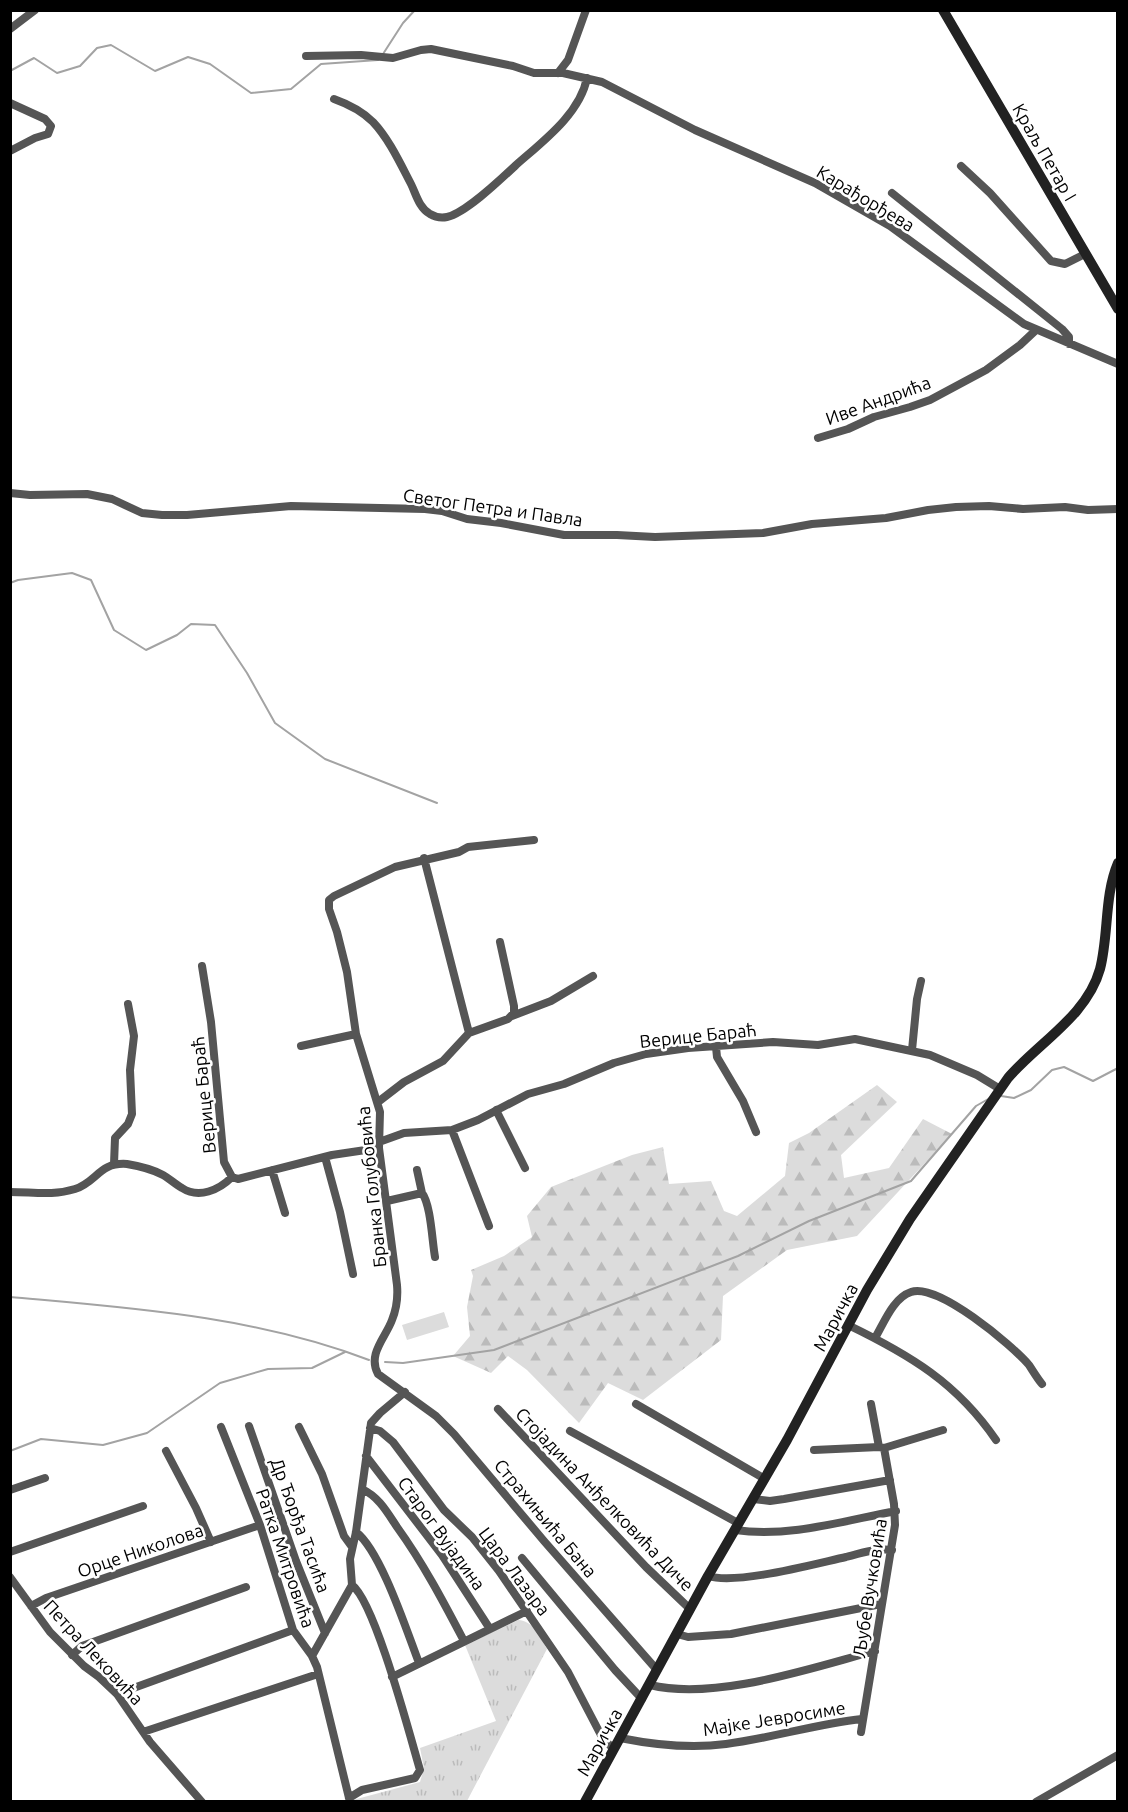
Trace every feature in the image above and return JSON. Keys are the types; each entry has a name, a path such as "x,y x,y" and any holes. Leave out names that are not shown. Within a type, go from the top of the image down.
{"street":[{"path":"10,29 35,10"},
{"path":"558,73 568,60 585,10"},
{"name":"Краљ Петар I","path":"943,10 1118,309"},
{"name":"Карађорђева","path":"306,56 361,55 393,58 431,49 513,66 534,74 558,73 602,82 695,130 815,183 872,214 1013,317 1036,330 1118,364"},
{"path":"568,60 571,75"},
{"path":"334,99 354,108 374,123 398,159 425,211 435,216 445,217 453,215 479,197 548,136 576,104 587,78"},
{"path":"10,103 51,124 48,134 10,151"},
{"path":"961,166 990,193 1051,261 1065,264 1085,254"},
{"path":"892,193 1062,329 1069,337 1069,344"},
{"name":"Иве Андрића","path":"818,438 856,426 874,417 930,400 986,370 1036,330"},
{"name":"Светог Петра и Павла","path":"10,492 30,495 75,493 96,495 112,499 142,513 162,515 276,507 351,506 425,509 467,519 511,524 564,535 647,537 763,533 812,524 886,518 956,507 1118,509"},
{"path":"470,1033 424,858 459,852 475,846 534,840"},
{"name":"Бранка Голубовића","path":"405,1392 378,1374 374,1365 376,1352 393,1317 398,1296 379,1145 378,1102 356,1034 346,972 329,902 334,896 395,867 424,858"},
{"name":"Маричка","path":"585,1802 848,1325 910,1220 999,1091 1024,1061 1072,1016 1093,985 1103,954 1110,891 1118,863"},
{"path":"500,942 514,1006 512,1016"},
{"name":"Верице Бараћ","path":"202,966 211,1022 224,1162 232,1177 238,1179 379,1145 395,1135 452,1130 478,1120 528,1094 564,1084 624,1060 668,1050 773,1042 818,1045 855,1039 912,1050 945,1060 990,1082 999,1091"},
{"path":"378,1102 404,1082 443,1061 470,1033 493,1026 551,1001 593,976"},
{"path":"912,1050 921,981"},
{"path":"114,1164 115,1138 128,1124 132,1114 130,1070 134,1036 128,1004"},
{"path":"301,1046 356,1034"},
{"path":"716,1047 717,1057 743,1101 756,1132"},
{"path":"496,1110 525,1168"},
{"path":"452,1130 489,1226"},
{"path":"325,1157 353,1274"},
{"path":"10,1192 49,1194 75,1189 86,1184 102,1169 114,1164 128,1164 150,1170 185,1190 196,1193 215,1189 232,1177"},
{"path":"272,1170 285,1213"},
{"path":"417,1170 428,1208 435,1257"},
{"path":"387,1201 422,1193"},
{"path":"875,1338 901,1298 915,1290 924,1290 949,1302 983,1324 1028,1364 1042,1384"},
{"path":"848,1325 924,1367 953,1388 981,1418 996,1440"},
{"path":"312,1656 352,1586 350,1559 356,1532 370,1428 374,1419 405,1392"},
{"name":"Страхињића Бана","path":"405,1392 436,1416 467,1448 544,1541 657,1670"},
{"path":"636,1404 765,1479"},
{"name":"Љубе Вучковића","path":"861,1732 892,1550 896,1511 871,1404"},
{"name":"Стојадина Анђелковића Диче","path":"498,1409 646,1567 690,1609"},
{"name":"Др Ђорђа Тасића","path":"249,1426 296,1561 325,1633"},
{"path":"299,1426 322,1474 344,1536 352,1547"},
{"name":"Ратка Митровића","path":"221,1427 260,1525 293,1630 312,1656 349,1800"},
{"name":"Цара Лазара","path":"370,1428 380,1431 393,1442 439,1503 486,1554 568,1672 603,1739 614,1749"},
{"path":"814,1450 881,1448 943,1430"},
{"path":"570,1431 749,1532 789,1531 896,1511"},
{"path":"166,1451 211,1542"},
{"name":"Старог Вујадина","path":"366,1456 442,1556 490,1629"},
{"path":"10,1491 45,1478"},
{"path":"753,1499 770,1501 890,1480"},
{"path":"362,1489 380,1502 411,1546 440,1594 464,1641"},
{"path":"10,1552 143,1506"},
{"name":"Орце Николова","path":"31,1606 46,1598 260,1525"},
{"path":"356,1532 365,1542 384,1575 419,1663"},
{"path":"708,1576 741,1577 880,1549 892,1550"},
{"path":"522,1557 615,1670 642,1699"},
{"name":"Петра Лековића","path":"10,1577 50,1632 72,1655 117,1694 150,1742 202,1802"},
{"path":"349,1800 362,1790 416,1778 420,1770 392,1677 363,1597 352,1586"},
{"path":"72,1655 82,1646 246,1587"},
{"path":"677,1634 688,1637 731,1634 881,1604"},
{"path":"392,1677 527,1611"},
{"path":"117,1694 293,1630"},
{"path":"650,1685 677,1689 727,1686 781,1676 875,1651"},
{"path":"143,1732 318,1674"},
{"name":"Мајке Јевросиме","path":"620,1738 653,1744 684,1746 724,1744 862,1719"},
{"path":"1036,1802 1118,1755"}],"green space":[{"path":"877,1085 897,1102 841,1155 844,1178 889,1168 923,1119 952,1134 857,1236 787,1250 723,1296 721,1340 643,1400 608,1383 579,1423 527,1370 508,1356 491,1373 453,1356 470,1336 467,1307 473,1276 471,1270 504,1256 532,1237 527,1216 551,1187 632,1155 663,1147 669,1184 711,1181 724,1211 737,1216 785,1176 789,1143 809,1133"},
{"path":"444,1312 449,1327 407,1340 402,1325"},
{"path":"518,1620 532,1626 547,1649 467,1801 353,1802 353,1800 420,1782 424,1768 420,1748 496,1721 465,1645"}],"waterway":[{"path":"383,54 403,23 415,10"},
{"path":"10,71 34,58 57,73 80,66 97,48 111,45 155,71 188,57 210,64 251,93 291,89 321,64 378,60"},
{"path":"10,583 72,573 91,580 114,630 146,650 177,635 191,624 215,625 247,673 275,723 325,759 437,803"},
{"path":"1001,1096 1014,1098 1031,1090 1052,1070 1064,1067 1093,1081 1118,1068"},
{"path":"385,1362 403,1363 494,1350 738,1256 809,1221 911,1181 976,1106 990,1098"},
{"path":"10,1297 192,1316 281,1333 369,1360"},
{"path":"10,1451 41,1439 103,1445 147,1433 220,1383 268,1369 312,1368 345,1352"}]}
